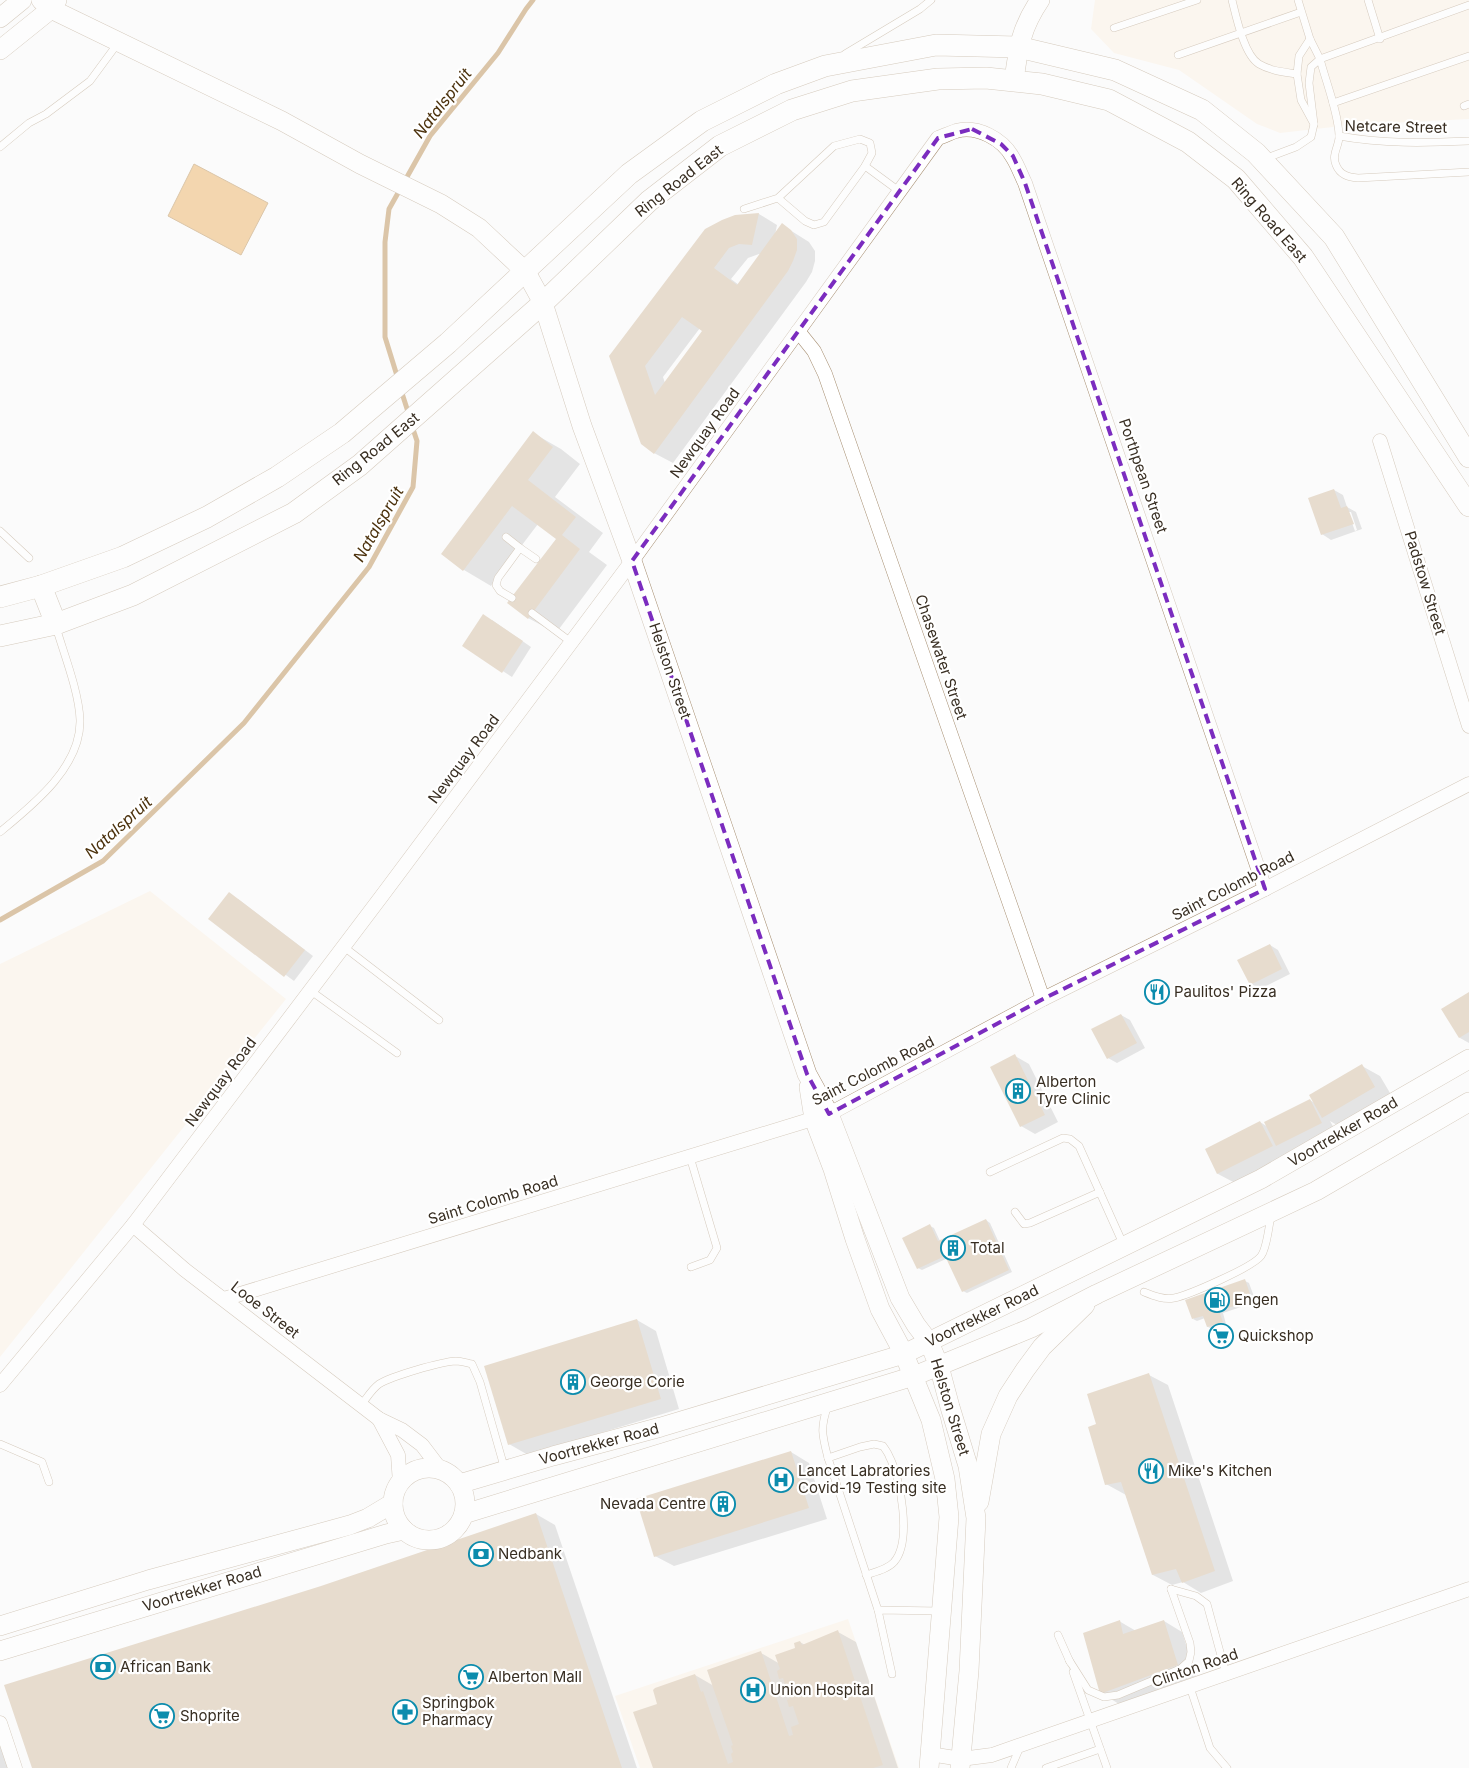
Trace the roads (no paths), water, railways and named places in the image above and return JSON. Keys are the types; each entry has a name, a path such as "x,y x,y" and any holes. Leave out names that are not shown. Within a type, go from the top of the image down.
{"main road":[{"path":"0,18 22,0"},
{"path":"1014,81 1018,47 1022,33 1040,0"},
{"path":"0,50 50,3"},
{"name":"Helston Street","path":"50,3 118,43 282,120 360,164 441,204 479,228 526,272 543,303 582,426 632,561 822,1117 900,1298 929,1342 939,1366 968,1466 976,1518 969,1671 961,1763"},
{"path":"0,597 41,586 124,557 207,517 277,477 342,433 448,343 629,174 702,120 776,84 825,66 936,46 1018,47 1115,70 1202,110 1256,153 1334,238 1469,459 1452,481"},
{"name":"Ring Road East","path":"0,636 56,624 133,595 294,513 360,465 543,303 649,201 720,146 792,110 852,91 938,79 986,78 1042,84 1109,100 1188,142 1236,179 1303,257 1469,506"},
{"path":"41,586 56,624"},
{"name":"Voortrekker Road","path":"459,1484 661,1427 904,1354 1261,1179 1469,1059"},
{"name":"Voortrekker Road","path":"464,1514 914,1376 939,1366 1031,1328 1097,1294 1316,1191 1469,1102"},
{"name":"Helston Street","path":"822,1117 833,1170 855,1239 880,1309 904,1354 931,1420 945,1479 949,1516 929,1761"},
{"path":"976,1518 991,1434 1008,1396 1042,1347 1097,1294"},
{"path":"426,1468 442,1470 451,1475 459,1484 465,1498 464,1514 455,1530 439,1539 420,1540 404,1530 396,1518 393,1503 400,1483 411,1473 426,1468"},
{"name":"Voortrekker Road","path":"0,1626 148,1580 350,1525 368,1518 393,1503"},
{"name":"Voortrekker Road","path":"0,1651 171,1598 404,1530"}],"street":[{"name":"Porthpean Street","path":"938,138 957,130 972,129 989,135 1012,156 1025,183 1265,889"},
{"name":"Newquay Road","path":"0,1385 133,1225 344,948 632,561 938,138"},
{"name":"Chasewater Street","path":"798,331 814,351 825,374 1043,999"},
{"name":"Padstow Street","path":"1380,441 1469,726"},
{"name":"Saint Colomb Road","path":"224,1299 822,1117 1043,999 1265,889 1469,784"},
{"name":"Looe Street","path":"133,1225 185,1270 379,1419 402,1430 422,1445 442,1470"},
{"name":"Looe Street","path":"379,1419 398,1455 400,1483"},
{"name":"Clinton Road","path":"929,1761 961,1763 992,1755 1469,1589"},
{"path":"0,1723 15,1768"}],"lane":[{"path":"825,66 920,9 931,0"},
{"path":"1114,28 1197,0"},
{"path":"1232,0 1242,34 1249,51 1257,63 1276,72 1297,74"},
{"path":"1298,0 1310,39 1320,60 1339,136"},
{"path":"1368,0 1380,39"},
{"path":"1262,160 1296,147 1311,137 1314,124 1309,83 1311,68 1320,60 1469,5"},
{"path":"1178,55 1302,12"},
{"path":"1310,39 1299,56 1297,74 1300,100 1314,124"},
{"path":"0,147 29,123 46,114 90,81 118,43"},
{"path":"1332,103 1469,56"},
{"name":"Netcare Street","path":"1469,141 1413,144 1368,141 1339,136 1334,154 1340,172 1347,176 1358,178 1469,172"},
{"path":"744,209 778,198 834,146 860,139 870,142 872,153 866,166 824,222 814,225 778,198"},
{"path":"866,166 899,192"},
{"path":"0,531 3,538 29,558"},
{"path":"506,537 536,559"},
{"path":"512,598 496,585 498,578 520,548"},
{"path":"532,613 571,642"},
{"path":"0,832 21,815 64,770 76,744 80,720 77,701 56,624"},
{"path":"344,948 439,1020"},
{"path":"311,991 397,1053"},
{"path":"990,1172 1063,1138 1070,1138 1079,1146 1124,1246"},
{"path":"690,1157 717,1248 710,1260 691,1267"},
{"path":"1015,1212 1021,1222 1024,1224 1030,1223 1100,1192"},
{"path":"1144,1292 1160,1298 1175,1298 1255,1263 1264,1252 1271,1212"},
{"path":"361,1405 380,1383 444,1363 459,1361 472,1364 480,1382 505,1470"},
{"path":"829,1402 822,1421 822,1433 828,1458 878,1610 892,1674"},
{"path":"0,1444 42,1462 49,1482"},
{"path":"828,1458 874,1444 883,1446 890,1456 896,1474 902,1498 902,1548 894,1563 866,1575"},
{"path":"1069,1660 1088,1690 1104,1697 1118,1695 1180,1669 1189,1661 1190,1643 1171,1589 1196,1596 1207,1604 1226,1674"},
{"path":"878,1610 941,1611"},
{"path":"1058,1635 1069,1660 1107,1768"},
{"path":"1190,1687 1210,1748 1228,1768"},
{"path":"1011,1768 1020,1746"},
{"path":"1046,1768 1100,1749"}],"waterway":[{"name":"Natalspruit","path":"398,379 385,337 385,242 389,209 430,136 498,53 533,0"},
{"name":"Natalspruit","path":"401,390 409,415"},
{"name":"Natalspruit","path":"0,920 103,861 244,723 369,567 413,487 417,441 412,426"}],"place":[{"name":"Paulitos' Pizza","path":"1157,992"},
{"name":"Alberton Tyre Clinic","path":"1018,1091"},
{"name":"Total","path":"953,1248"},
{"name":"Engen","path":"1217,1300"},
{"name":"Quickshop","path":"1221,1336"},
{"name":"George Corie","path":"573,1382"},
{"name":"Mike's Kitchen","path":"1151,1471"},
{"name":"Lancet Labratories Covid-19 Testing site","path":"781,1480"},
{"name":"Nevada Centre","path":"723,1504"},
{"name":"Nedbank","path":"481,1554"},
{"name":"African Bank","path":"103,1667"},
{"name":"Alberton Mall","path":"471,1677"},
{"name":"Union Hospital","path":"753,1690"},
{"name":"Springbok Pharmacy","path":"405,1712"},
{"name":"Shoprite","path":"162,1716"}]}
